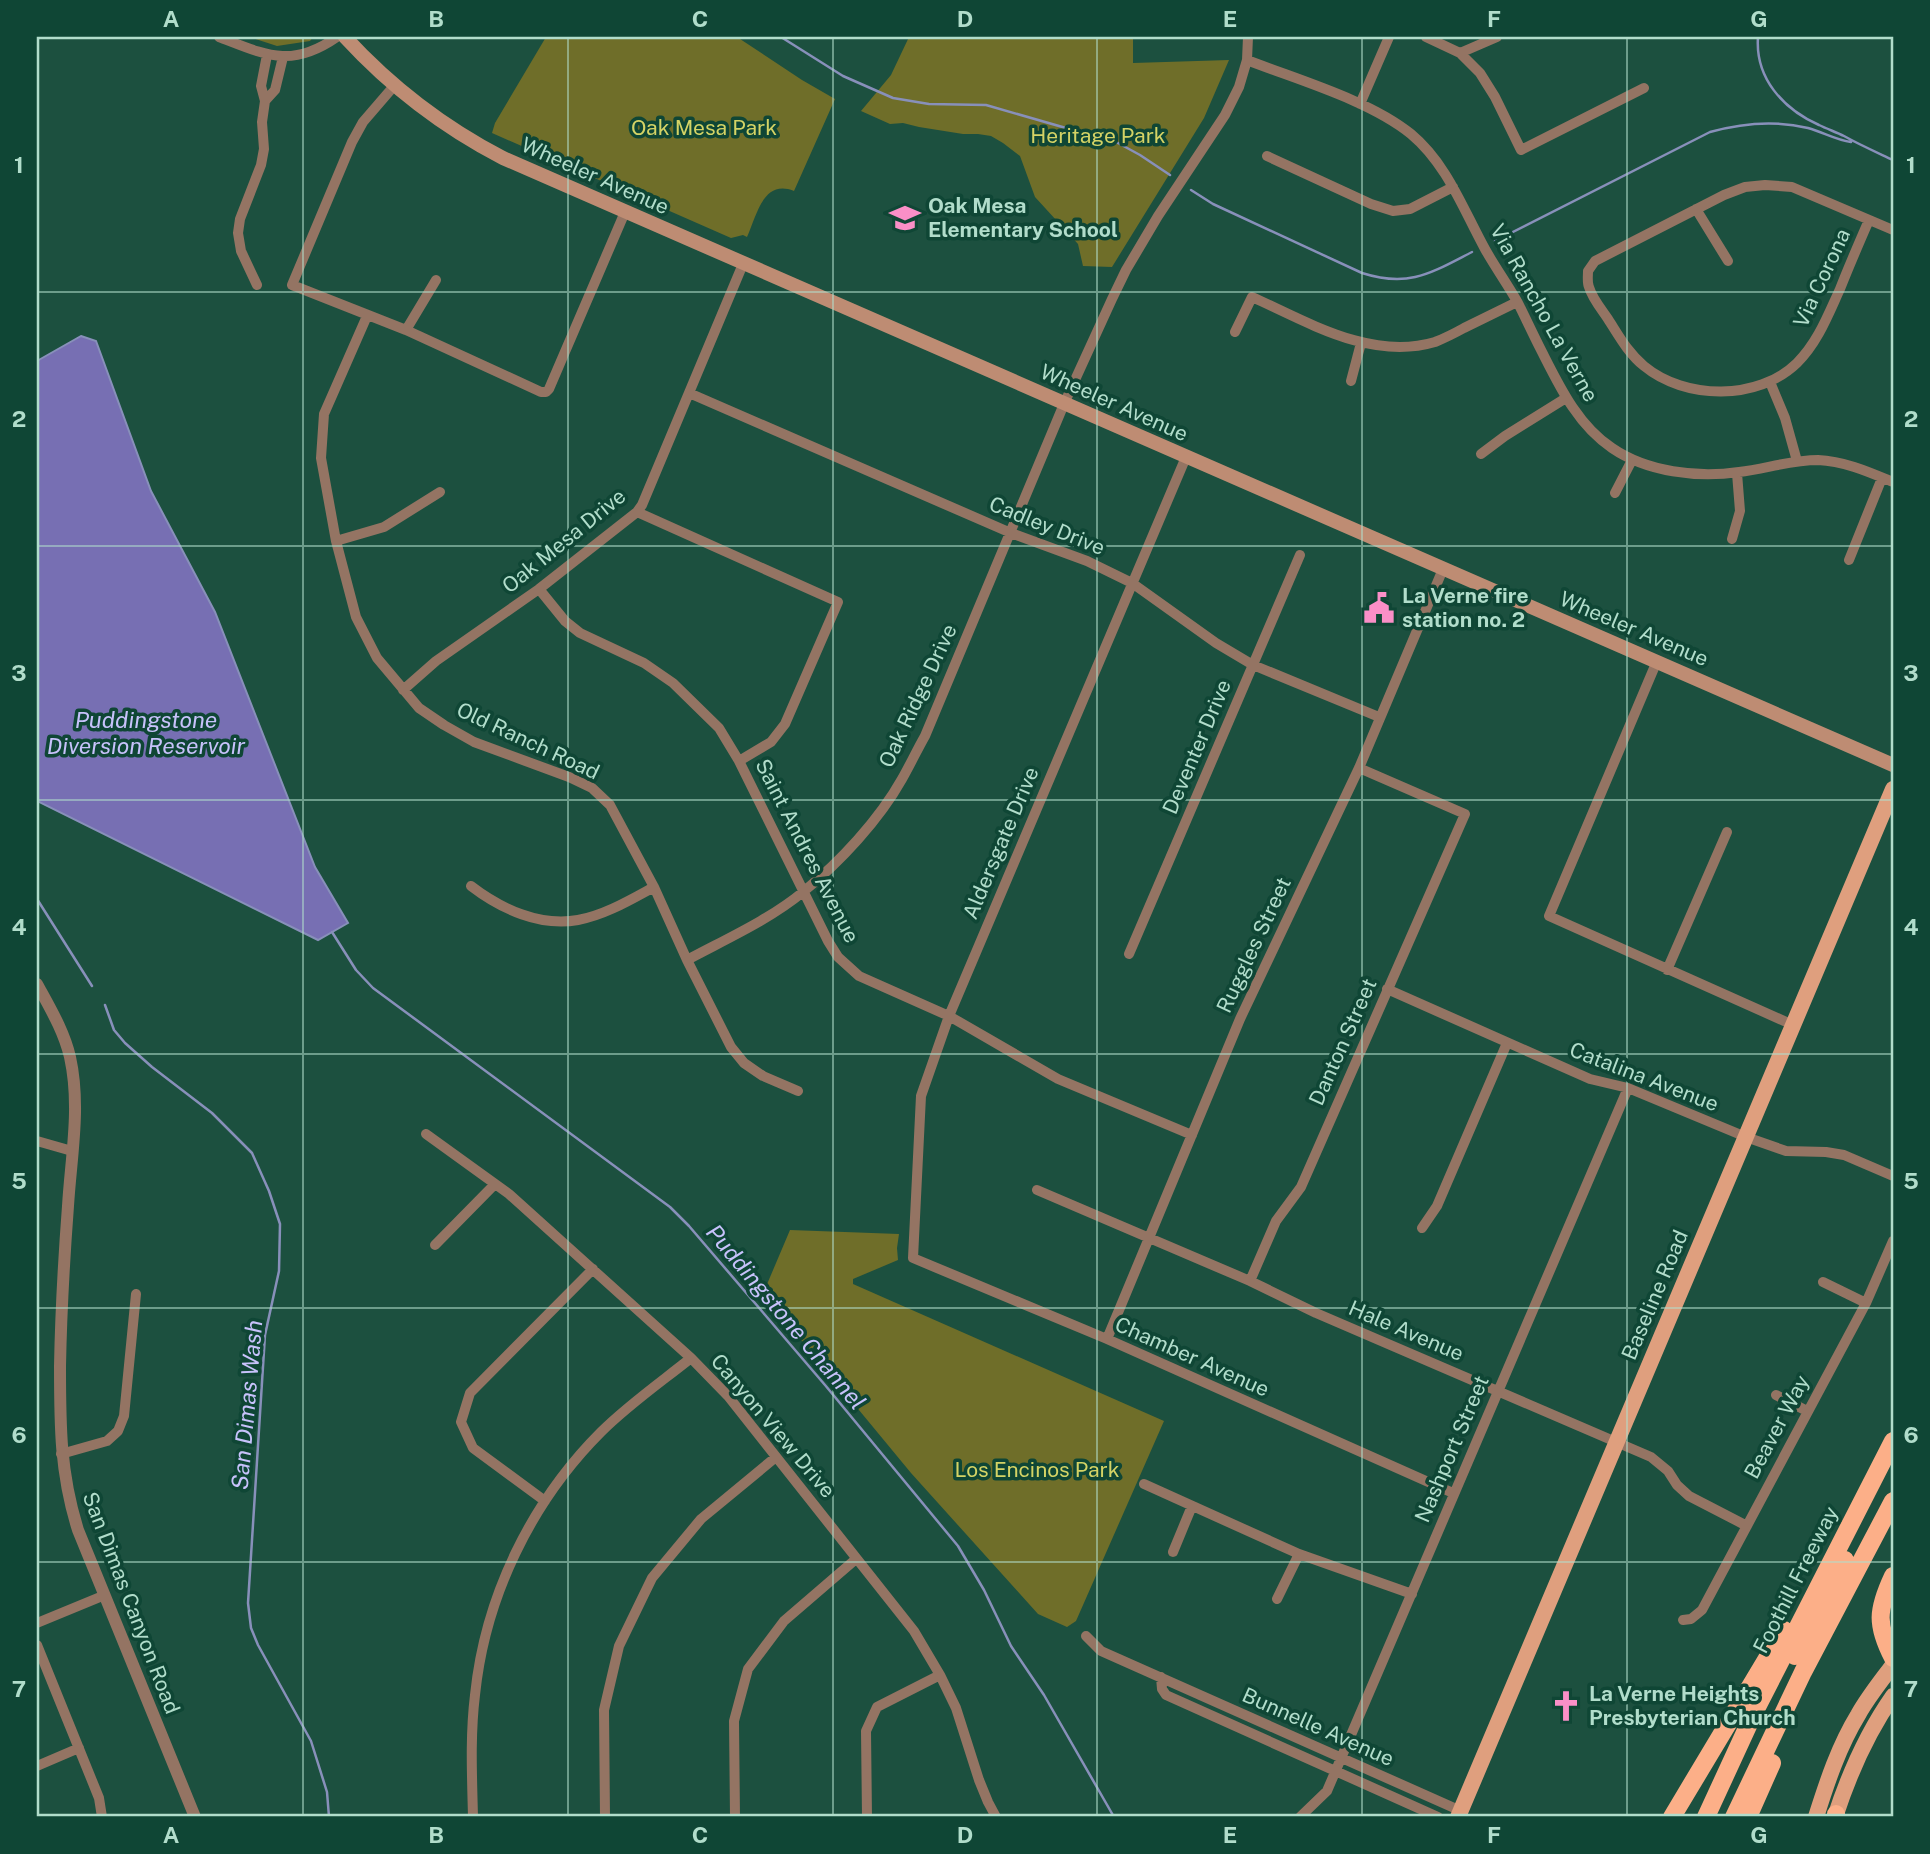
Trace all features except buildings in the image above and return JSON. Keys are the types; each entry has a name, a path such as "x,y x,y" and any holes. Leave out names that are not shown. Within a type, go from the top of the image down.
{"highway":[{"name":"Foothill Freeway","path":"1706,1817 1753,1714 1893,1441"},
{"path":"1718,1817 1782,1682 1893,1466"},
{"path":"1734,1817 1803,1672 1893,1501"},
{"path":"1748,1817 1787,1730 1893,1526"},
{"path":"1893,1576 1882,1605 1880,1624 1883,1639 1893,1658"},
{"path":"1672,1817 1781,1633 1808,1605"}],"main road":[{"name":"Wheeler Avenue","path":"345,37 394,86 441,121 503,158 1893,765"},
{"name":"Baseline Road","path":"1459,1814 1893,789"},
{"path":"1816,1817 1832,1770 1858,1715 1893,1665"},
{"path":"1836,1816 1859,1753 1893,1696"}],"street":[{"path":"219,37 267,55 283,57 301,55 337,37"},
{"name":"Oak Ridge Drive","path":"687,960 763,919 803,892 873,821 901,781 925,736 1065,404 1126,270 1225,115 1239,88 1247,60 1248,37"},
{"path":"1360,104 1389,37"},
{"path":"1426,37 1460,53 1480,73 1521,150 1644,88"},
{"path":"1460,53 1497,37"},
{"path":"257,285 241,251 238,233 240,219 261,165 264,149 262,121 265,101 261,86 267,55"},
{"path":"265,101 275,90 283,57"},
{"name":"Via Rancho La Verne","path":"1247,60 1360,104 1394,122 1429,153 1453,187 1486,251 1517,302 1566,398 1595,435 1612,448 1632,460 1684,473 1737,473 1797,461 1837,462 1893,482"},
{"path":"394,86 363,122 352,142 292,285 407,330 546,392 625,212"},
{"path":"1267,156 1371,204 1393,211 1410,209 1453,187"},
{"path":"1728,261 1696,209 1745,187 1791,187 1893,230"},
{"name":"Via Corona","path":"1696,209 1595,261 1588,271 1589,288 1627,349 1643,366 1663,379 1687,388 1714,391 1744,389 1770,382 1796,364 1824,325 1869,220"},
{"name":"Oak Mesa Drive","path":"403,691 436,661 539,589 637,512 743,264"},
{"path":"407,330 436,280"},
{"path":"1235,332 1252,297 1362,343 1413,347 1437,341 1517,302"},
{"name":"Old Ranch Road","path":"367,316 324,414 321,458 336,541 356,617 377,658 419,708 474,742 592,788 610,805 654,887 730,1047 744,1063 763,1076 798,1091"},
{"path":"1351,381 1362,343"},
{"path":"1770,382 1786,418 1797,461"},
{"name":"Cadley Drive","path":"688,393 1011,533 1087,561 1132,583 1216,643 1253,665 1379,717"},
{"path":"1481,454 1566,398"},
{"name":"Aldersgate Drive","path":"913,1258 921,1096 949,1016 1186,457"},
{"path":"1615,493 1632,460"},
{"path":"1732,539 1740,510 1737,473"},
{"path":"1849,560 1882,478"},
{"path":"336,541 384,527 440,492"},
{"path":"637,512 838,603 785,724 771,742 739,761"},
{"name":"Deventer Drive","path":"1129,954 1300,555"},
{"name":"Ruggles Street","path":"1107,1339 1240,1019 1359,768 1443,569"},
{"name":"Saint Andres Avenue","path":"539,589 565,621 580,633 644,663 673,683 719,728 739,761 828,941 838,957 859,976 949,1016 1058,1079 1192,1135"},
{"path":"1657,661 1549,916 1793,1026"},
{"name":"Danton Street","path":"1251,1281 1276,1221 1301,1187 1465,814 1359,768"},
{"path":"1667,970 1727,832"},
{"path":"471,887 491,902 525,915 557,922 580,920 654,887"},
{"name":"San Dimas Canyon Road","path":"37,984 55,1017 69,1056 75,1100 75,1134 60,1340 61,1454 75,1520 195,1817"},
{"name":"Catalina Avenue","path":"1387,989 1590,1079 1628,1088 1746,1137 1786,1151 1844,1155 1893,1176"},
{"path":"1422,1228 1437,1206 1507,1043"},
{"name":"Nashport Street","path":"1300,1817 1327,1791 1342,1758 1628,1088"},
{"name":"Canyon View Drive","path":"426,1134 495,1184 593,1269 691,1358 728,1396 914,1632 956,1708 988,1802 996,1817"},
{"path":"37,1141 72,1152"},
{"path":"435,1245 495,1184"},
{"name":"Hale Avenue","path":"1037,1190 1651,1457 1668,1471 1677,1485 1689,1496 1747,1526"},
{"name":"Beaver Way","path":"1683,1620 1690,1619 1702,1610 1866,1303 1893,1241"},
{"name":"Chamber Avenue","path":"913,1258 1107,1339 1453,1493"},
{"path":"545,1501 473,1448 461,1422 470,1393 593,1269"},
{"path":"1824,1282 1866,1303"},
{"path":"61,1454 107,1441 118,1431 124,1416 136,1294"},
{"path":"473,1817 471,1739 475,1694 482,1648 503,1580 523,1538 570,1466 619,1415 691,1358"},
{"path":"1776,1395 1807,1411"},
{"path":"605,1817 604,1710 619,1646 652,1578 701,1519 776,1457"},
{"path":"1144,1484 1299,1554 1412,1594"},
{"path":"1173,1552 1192,1506"},
{"path":"1277,1599 1299,1554"},
{"path":"736,1817 734,1721 748,1669 785,1621 856,1559"},
{"path":"37,1623 105,1595"},
{"name":"Bunnelle Avenue","path":"1086,1636 1101,1651 1342,1758 1459,1814"},
{"path":"37,1645 99,1798 102,1817"},
{"path":"867,1817 866,1731 877,1707 940,1675"},
{"name":"Bunnelle Avenue","path":"1161,1677 1162,1689 1166,1695 1438,1817"},
{"path":"37,1766 79,1748"}],"green space":[{"path":"249,37 313,37 310,41 277,46"},
{"name":"Oak Mesa Park","path":"546,37 737,37 835,99 794,191 783,189 768,194 747,237 743,235 731,238 492,133 495,123"},
{"name":"Heritage Park","path":"909,37 1133,37 1133,63 1229,60 1204,118 1112,267 1083,266 1078,244 1035,197 1020,156 1003,143 991,136 963,134 903,123 890,124 861,111 891,75"},
{"name":"Los Encinos Park","path":"790,1230 899,1234 898,1260 853,1279 853,1284 1164,1421 1076,1621 1067,1627 1038,1614 911,1473 778,1312 765,1289"}],"water":[{"name":"Puddingstone Diversion Reservoir","path":"81,336 96,341 151,491 215,612 315,867 348,923 318,940 37,801 37,361"}],"waterway":[{"path":"781,37 843,76 893,98 929,104 986,105 1118,143 1170,175"},
{"path":"1758,37 1758,52 1766,79 1783,101 1806,118 1893,160"},
{"path":"1495,241 1710,132 1734,126 1771,123 1808,128 1851,142"},
{"path":"1191,190 1213,204 1362,273 1379,277 1393,279 1419,276 1472,252"},
{"name":"San Dimas Wash","path":"37,899 92,986"},
{"name":"Puddingstone Channel","path":"332,932 356,970 373,988 670,1207 689,1226 958,1546 984,1590 1011,1646 1044,1695 1114,1817"},
{"name":"San Dimas Wash","path":"105,1005 114,1030 125,1043 212,1113 252,1153 280,1224 279,1271 265,1335 248,1603 251,1628 258,1645 311,1741 327,1792 329,1817"}],"place":[{"name":"Oak Mesa Elementary School","path":"905,218"},
{"name":"La Verne fire station no. 2","path":"1379,608"},
{"name":"La Verne Heights Presbyterian Church","path":"1566,1706"}]}
